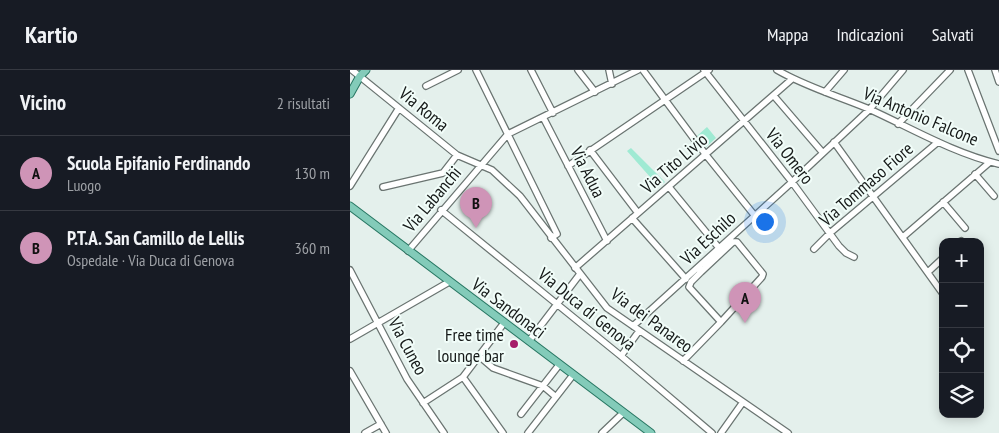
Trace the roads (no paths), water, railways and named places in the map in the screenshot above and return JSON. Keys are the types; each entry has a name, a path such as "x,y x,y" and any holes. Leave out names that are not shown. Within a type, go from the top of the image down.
{"main road":[{"path":"350,94 360,76 366,70"},
{"name":"Via Sandonaci","path":"350,206 651,433"}],"street":[{"name":"Via Roma","path":"352,70 457,155 480,166"},
{"path":"426,86 458,70"},
{"path":"476,70 557,234 551,238"},
{"path":"532,70 553,112"},
{"path":"578,70 595,92"},
{"path":"608,70 612,84"},
{"path":"508,134 638,70"},
{"path":"643,70 755,216"},
{"name":"Via Antonio Falcone","path":"778,70 792,79 869,110 938,142 999,164"},
{"path":"825,92 844,70"},
{"name":"Via Eschilo","path":"633,326 686,279 700,270 719,248 869,110 903,70"},
{"path":"898,124 950,70"},
{"path":"968,70 999,151"},
{"path":"995,70 999,82"},
{"path":"568,166 706,71"},
{"name":"Via Omero","path":"706,71 839,246 846,253 854,257"},
{"name":"Via Tito Livio","path":"575,268 792,79"},
{"path":"774,96 822,153"},
{"path":"350,186 399,108"},
{"name":"Via Adua","path":"543,117 607,241"},
{"name":"Via Labanchi","path":"408,251 441,210 508,134"},
{"path":"834,142 939,288"},
{"name":"Via Tommaso Fiore","path":"814,249 830,233 938,142"},
{"path":"590,150 638,213"},
{"path":"384,187 443,173 457,155"},
{"path":"903,237 990,162"},
{"name":"Via dei Panareo","path":"480,166 492,170 520,196 607,308 788,433"},
{"path":"975,174 994,196"},
{"path":"668,187 719,248"},
{"path":"943,202 965,228"},
{"name":"Via Duca di Genova","path":"441,210 621,356 712,433"},
{"path":"632,218 686,279"},
{"path":"683,361 721,322 762,277 763,274 737,242 733,242 700,270 689,287 721,322"},
{"path":"928,272 939,262"},
{"name":"Via Cuneo","path":"350,270 407,379 444,433"},
{"path":"529,342 580,274"},
{"path":"350,339 449,282"},
{"path":"423,403 463,377 504,323"},
{"path":"621,356 639,331"},
{"path":"478,356 493,368 543,386 556,397"},
{"path":"521,414 559,365"},
{"path":"350,371 353,381 386,433"},
{"path":"528,433 573,375"},
{"path":"463,377 503,433"},
{"path":"721,433 743,402"},
{"path":"602,433 623,413"},
{"path":"365,433 381,424"}],"place":[{"name":"P.T.A. San Camillo de Lellis","path":"476,228"},
{"name":"Scuola Epifanio Ferdinando","path":"745,323"},
{"name":"Free time lounge bar","path":"514,344"}]}
